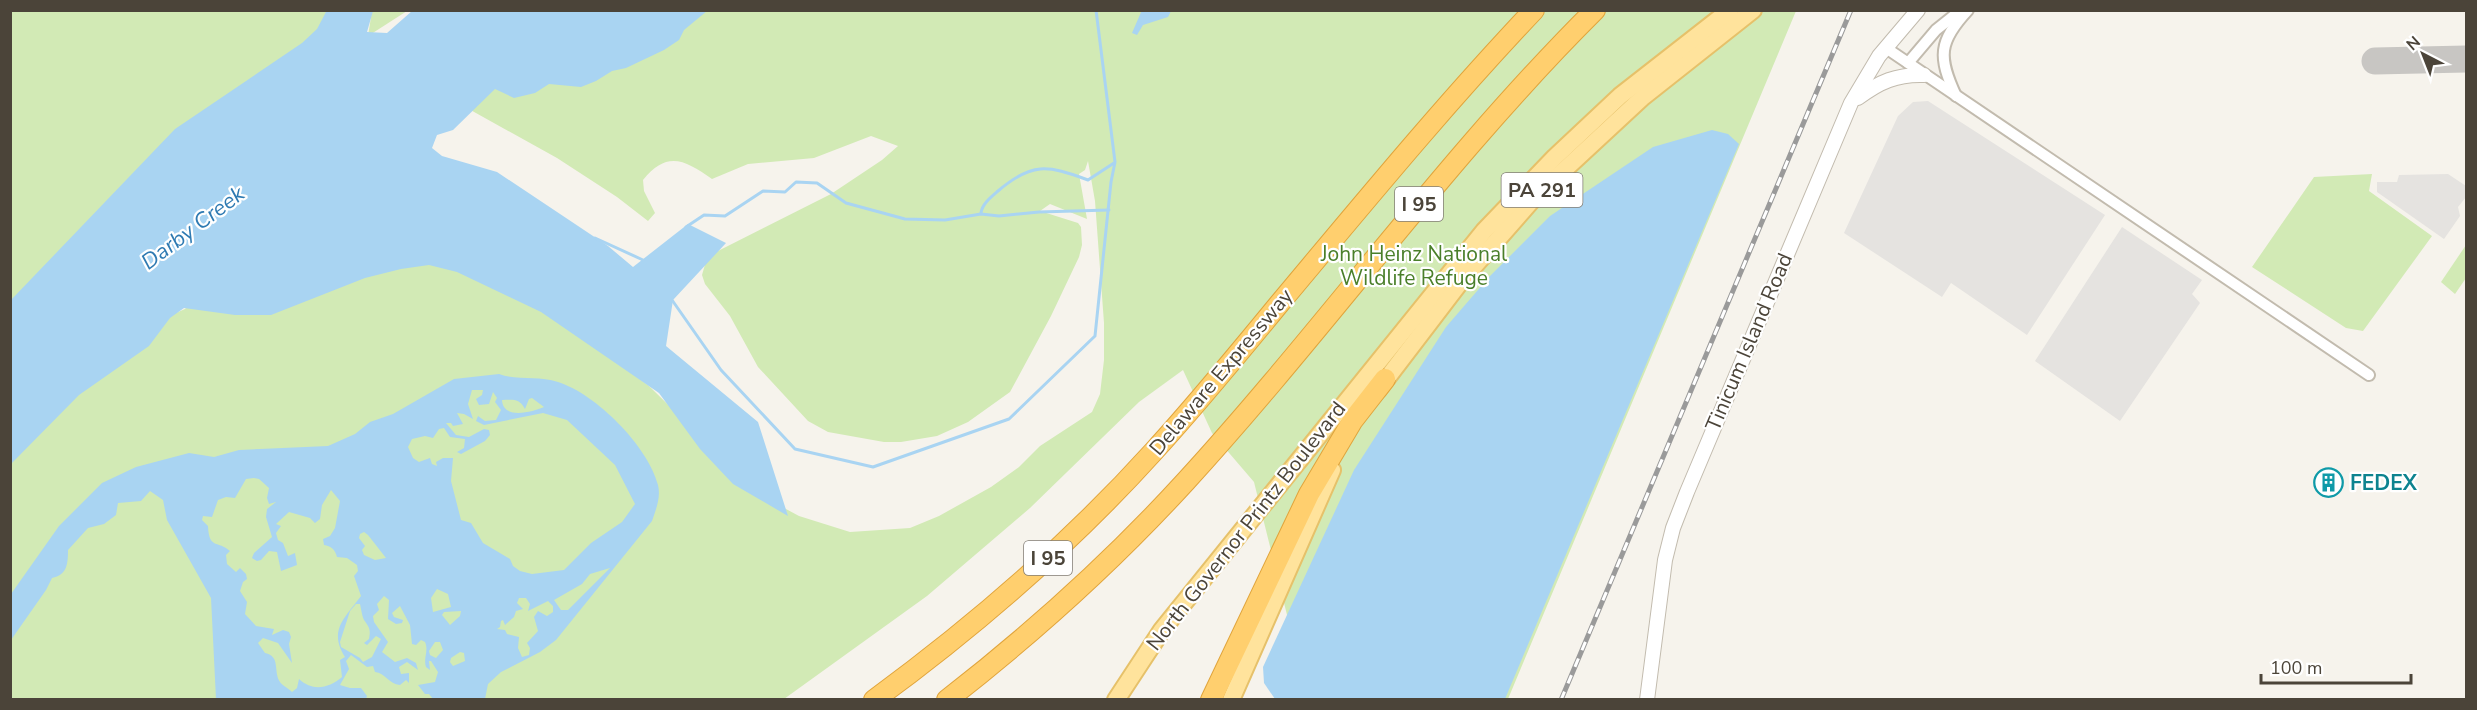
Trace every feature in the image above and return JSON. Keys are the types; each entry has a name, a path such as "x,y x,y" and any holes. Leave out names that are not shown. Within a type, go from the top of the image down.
{"highway":[{"name":"Delaware Expressway","path":"874,699 981,617 1050,557 1141,466 1203,396 1430,123 1534,10"},
{"name":"Delaware Expressway","path":"947,699 1029,634 1112,558 1187,480 1471,142 1595,10"},
{"path":"1211,699 1309,494 1353,420 1384,379"}],"main road":[{"name":"North Governor Printz Boulevard","path":"1116,699 1162,630 1484,231 1554,157 1648,73 1730,10"},
{"name":"PA 291","path":"1231,699 1329,476 1384,379 1470,271 1534,198 1643,97 1753,10"}],"street":[{"name":"Tinicum Island Road","path":"1647,699 1662,577 1674,528 1694,473 1851,103 1886,48 1918,10"},
{"path":"1908,63 1936,30 1961,10"},
{"path":"1956,96 1943,66 1942,53 1948,34 1968,10"},
{"path":"1886,48 2368,375"},
{"path":"1851,103 1884,80 1899,76 1924,75"}],"green space":[{"path":"10,11 361,11 11,327"},
{"path":"372,11 407,11 368,36"},
{"name":"John Heinz National Wildlife Refuge","path":"543,11 1796,11 1508,699 1316,699 1290,627 1254,482 1212,433 1183,370 1139,402 1030,508 927,596 784,699 11,699 11,443 164,318 185,309 201,293 388,192 649,386 760,495 799,516 850,532 910,528 939,516 991,487 1019,467 1040,446 1092,412 1100,394 1104,360 1104,323 1095,201 1088,161 1085,170 1079,174 1087,219 1050,204 1040,211 1078,223 1081,227 1082,245 1079,257 1051,316 1010,392 968,422 937,436 901,442 884,442 828,432 808,421 758,367 730,316 705,284 702,275 706,261 714,253 831,194 882,160 898,146 871,136 814,158 748,164 712,179 685,163 668,161 643,180 644,191 655,213 648,221 617,197 557,158 458,103"},
{"path":"2372,174 2369,191 2432,236 2363,331 2346,328 2252,267 2314,177"},
{"path":"2466,245 2466,278 2455,294 2441,282"}],"shaded area":[{"path":"1928,101 2105,215 2027,335 1951,283 1942,297 1844,233 1898,116 1913,102"},
{"path":"2448,174 2466,186 2466,197 2458,207 2460,216 2444,239 2377,192 2377,182 2397,182 2399,175"},
{"path":"2122,227 2202,280 2192,294 2200,303 2120,421 2035,361"}],"water":[{"name":"Darby Creek","path":"327,10 373,11 367,32 387,33 412,11 707,11 684,30 679,40 664,50 626,68 612,71 581,87 549,84 535,93 514,98 495,89 453,130 437,135 432,148 442,156 497,172 608,246 633,267 688,224 726,243 673,300 666,346 758,422 788,516 733,484 700,449 659,393 541,312 457,272 429,265 365,278 271,315 235,315 184,308 170,318 149,346 79,395 11,464 11,300 175,129 302,43 317,29"},
{"path":"1142,10 1171,11 1168,17 1143,25 1137,35 1132,33"},
{"path":"1712,130 1728,134 1739,144 1505,699 1275,699 1264,683 1263,667 1354,470 1446,327 1490,276 1550,216 1653,147"},
{"path":"499,374 551,380 573,388 604,410 632,438 644,454 659,490 658,503 652,521 556,640 540,652 501,672 488,684 485,699 433,699 429,694 425,694 418,685 435,682 438,672 431,661 429,661 430,670 426,667 425,642 421,640 416,645 412,644 410,625 400,606 392,613 394,617 403,620 402,623 396,624 388,619 389,600 384,596 377,604 379,610 373,616 374,622 388,642 382,652 395,662 407,658 416,663 418,670 407,662 399,667 401,674 409,673 409,683 406,680 400,685 393,683 382,674 375,672 373,666 367,667 351,655 346,661 349,669 340,685 361,688 367,696 366,699 216,699 211,598 167,520 163,500 150,491 141,501 118,503 116,515 104,524 88,528 68,550 64,572 52,578 11,640 11,594 59,526 102,483 136,467 189,453 214,457 239,450 328,446 355,434 370,422 393,414 454,379","holes":["472,390 483,390 482,395 476,399 479,405 489,404 493,392 497,398 495,402 501,410 496,420 485,421 478,416 476,421 484,425 543,413 567,420 615,465 635,504 622,522 591,543 564,570 532,574 520,571 513,566 510,559 483,543 471,523 461,520 451,481 453,458 443,458 436,462 437,466 432,464 430,458 419,462 413,458 408,447 412,439 425,436 433,438 439,429 444,428 450,437 465,439 464,448 457,452 461,454 485,441 490,435 489,430 484,429 469,437 456,435 446,423 451,423 453,426 463,424 457,413 473,419 468,404","532,398 544,407 519,413 507,410 502,400 515,400 525,409 529,399","246,479 259,479 269,488 267,498 269,504 276,502 267,509 266,517 272,537 254,553 252,558 257,561 269,551 277,552 281,571 297,565 295,553 288,556 283,543 278,540 276,533 281,526 276,524 289,512 310,518 315,523 320,519 322,505 331,490 340,501 335,528 330,536 323,539 324,545 332,548 337,557 347,558 357,565 358,571 354,576 361,596 344,618 338,632 340,648 345,657 340,660 342,677 332,684 315,687 299,679 297,688 292,692 280,682 273,657 265,653 258,643 263,638 278,643 292,663 289,632 283,630 272,635 274,629 256,626 245,614 247,602 240,591 243,582 247,579 246,574 240,568 236,572 227,564 226,555 230,551 212,542 208,526 202,520 203,516 212,517 218,500 226,497 235,498","364,532 386,558 375,560 364,555 362,550 365,546 359,538","610,568 568,610 561,610 554,600 582,584 590,574","437,589 448,594 451,607 433,612 431,598","519,598 526,598 530,604 528,611 548,601 553,606 553,612 547,616 538,611 534,617 538,631 527,643 530,648 529,655 522,657 518,648 519,637 497,629 501,621 503,620 505,625 514,617 516,611 523,609 517,603","356,604 360,604 363,618 370,630 369,639 364,643 367,645 376,636 381,639 372,657 363,662 341,647 340,642 350,611","461,611 460,616 450,625 442,615 444,612","435,642 440,642 443,650 436,658 430,655 429,651","460,652 464,653 465,661 453,666 450,662 451,658"]}],"waterway":[{"path":"672,300 721,370 795,449 873,467 1009,419 1095,336 1115,162 1096,10"},
{"path":"981,213 985,204 998,191 1031,171 1050,169 1088,180 1114,163"},
{"path":"686,227 704,215 725,216 763,191 785,192 796,182 817,183 846,203 905,219 945,220 981,214 999,216 1039,212 1109,210"},
{"path":"595,238 645,263"}],"taxiway":[{"path":"2375,61 2466,59"}],"railway":[{"path":"1561,700 1851,10"}],"place":[{"name":"FEDEX","path":"2329,483"}]}
